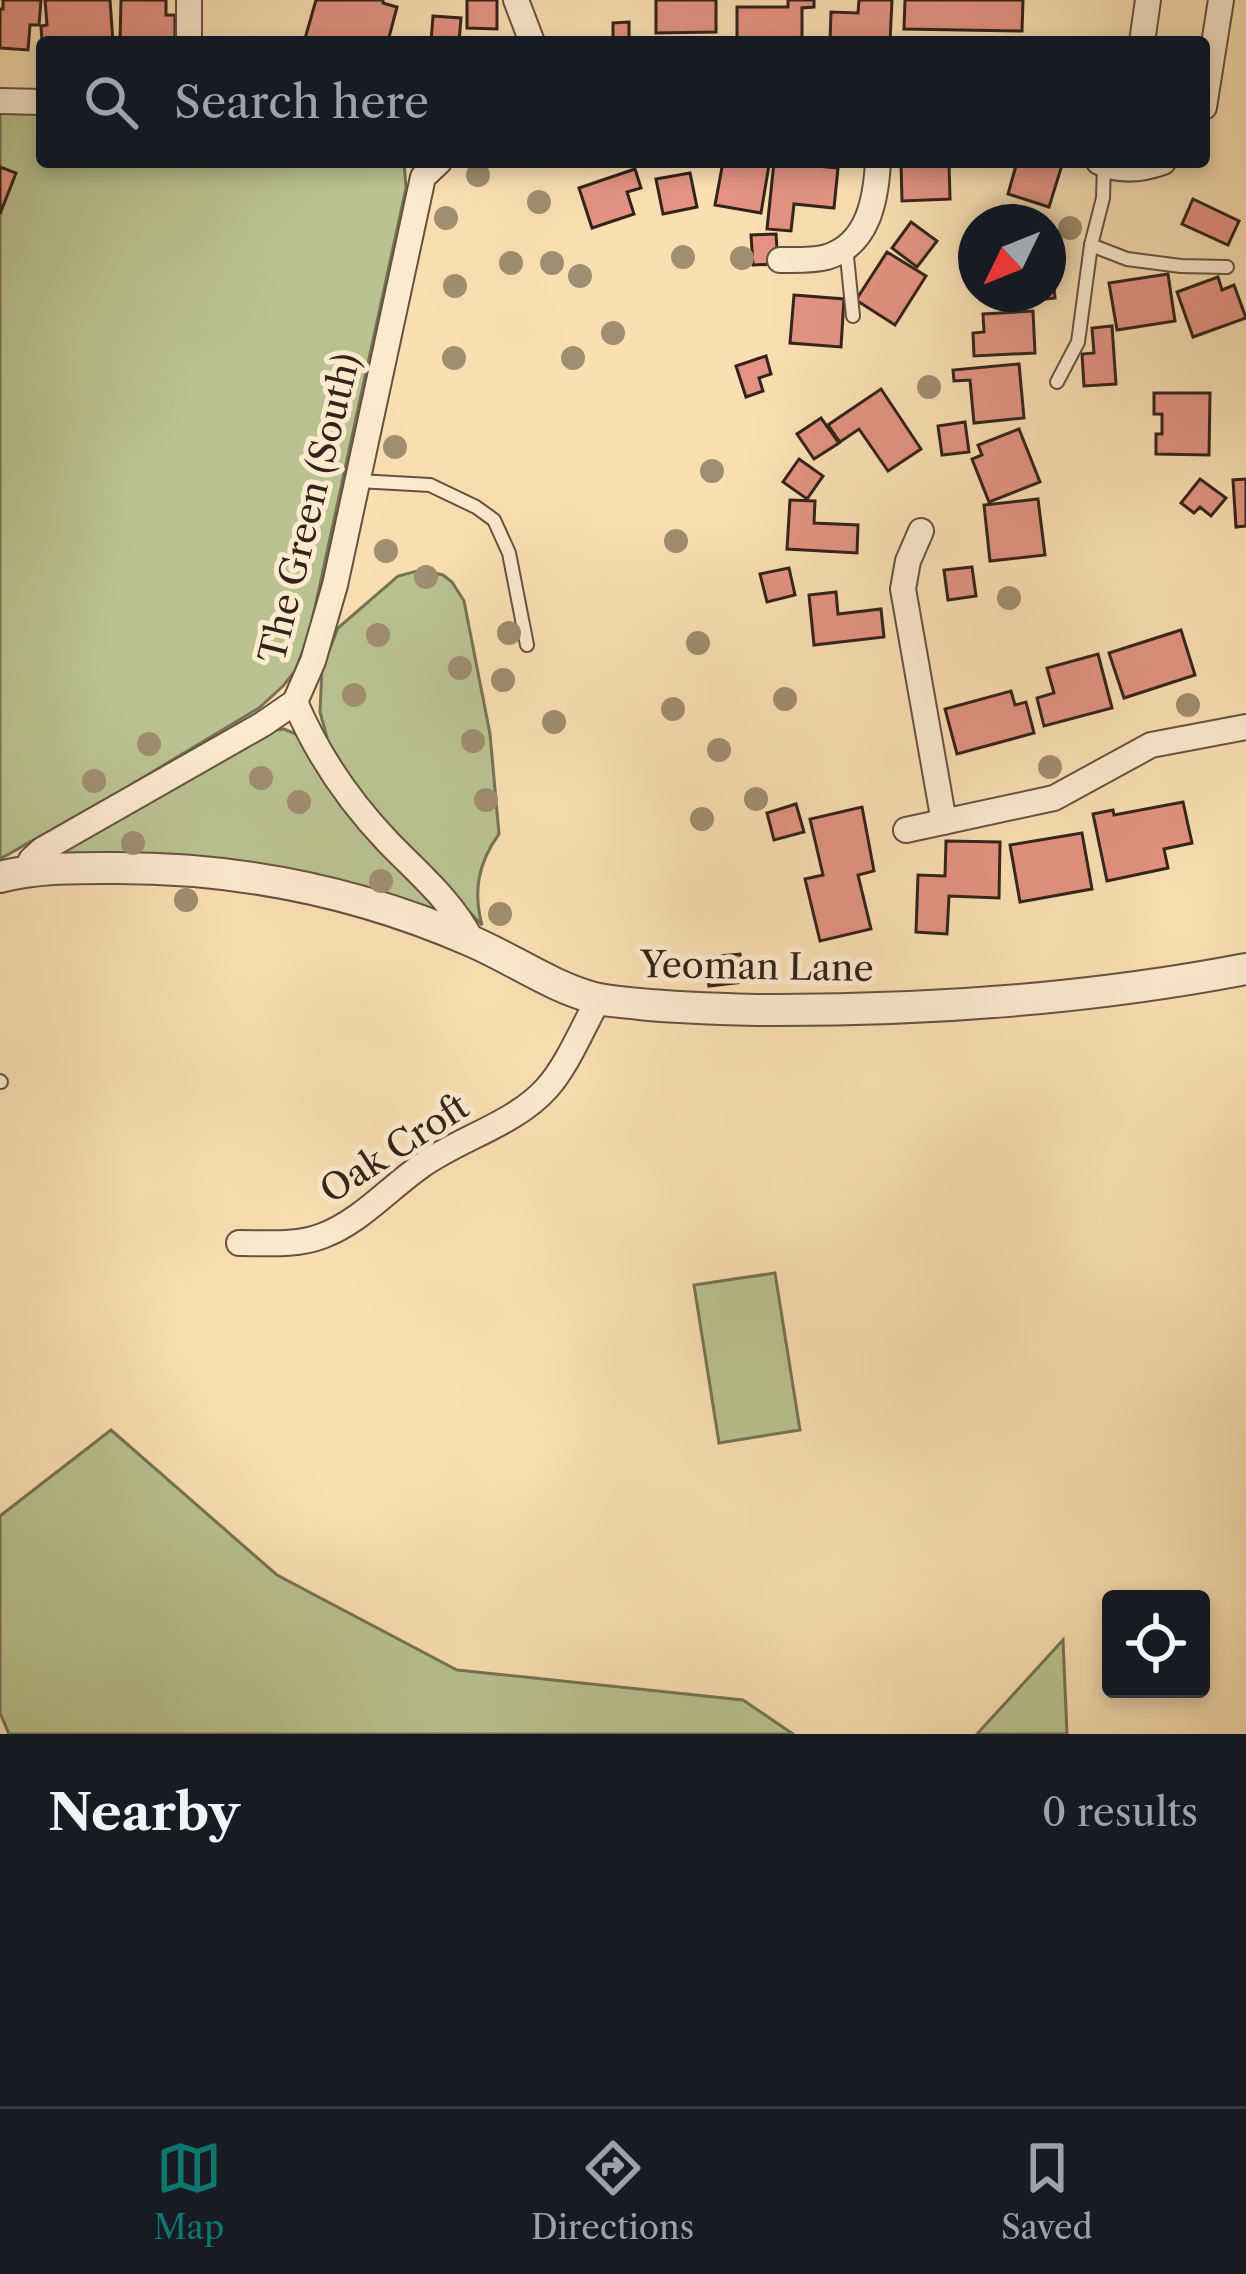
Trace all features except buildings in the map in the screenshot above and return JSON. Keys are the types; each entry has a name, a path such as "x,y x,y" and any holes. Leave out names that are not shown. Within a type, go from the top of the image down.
{"street":[{"path":"189,0 190,36"},
{"path":"516,0 530,36"},
{"path":"1143,36 1148,0"},
{"path":"1210,69 1221,0"},
{"path":"0,101 36,102"},
{"name":"The Green (South)","path":"427,168 325,625 295,702 317,750 348,795 452,908 472,941"},
{"path":"780,260 831,256 846,246 875,204 878,168"},
{"path":"921,531 903,589 944,822"},
{"path":"14,873 42,850 295,702"},
{"path":"906,830 1054,798 1151,745 1246,727"},
{"name":"Yeoman Lane","path":"14,873 58,867 185,869 313,888 472,941 557,985 598,1000 682,1009 871,1010 1072,995 1246,969"},
{"name":"Oak Croft","path":"239,1243 304,1242 328,1234 359,1216 421,1166 525,1110 550,1085 598,1000"}],"lane":[{"path":"1058,382 1078,342 1091,245 1103,198 1102,168"},
{"path":"1091,245 1127,259 1227,266"},
{"path":"846,246 853,316"},
{"path":"357,481 430,485 494,520 508,554 527,645"}],"green space":[{"path":"0,112 36,112 36,168 404,168 406,188 309,635 295,671 259,708 0,859"},
{"path":"421,570 443,575 464,601 490,734 499,834 479,878 482,925 358,795 332,756 320,712 322,668 338,628 398,576"},
{"path":"284,729 298,735 434,903 433,911 61,856 62,850"},
{"path":"775,1273 800,1430 719,1443 694,1285"},
{"path":"111,1430 277,1575 457,1670 743,1700 793,1734 9,1734 0,1713 0,1516"},
{"path":"1063,1640 1067,1734 977,1734"}]}
